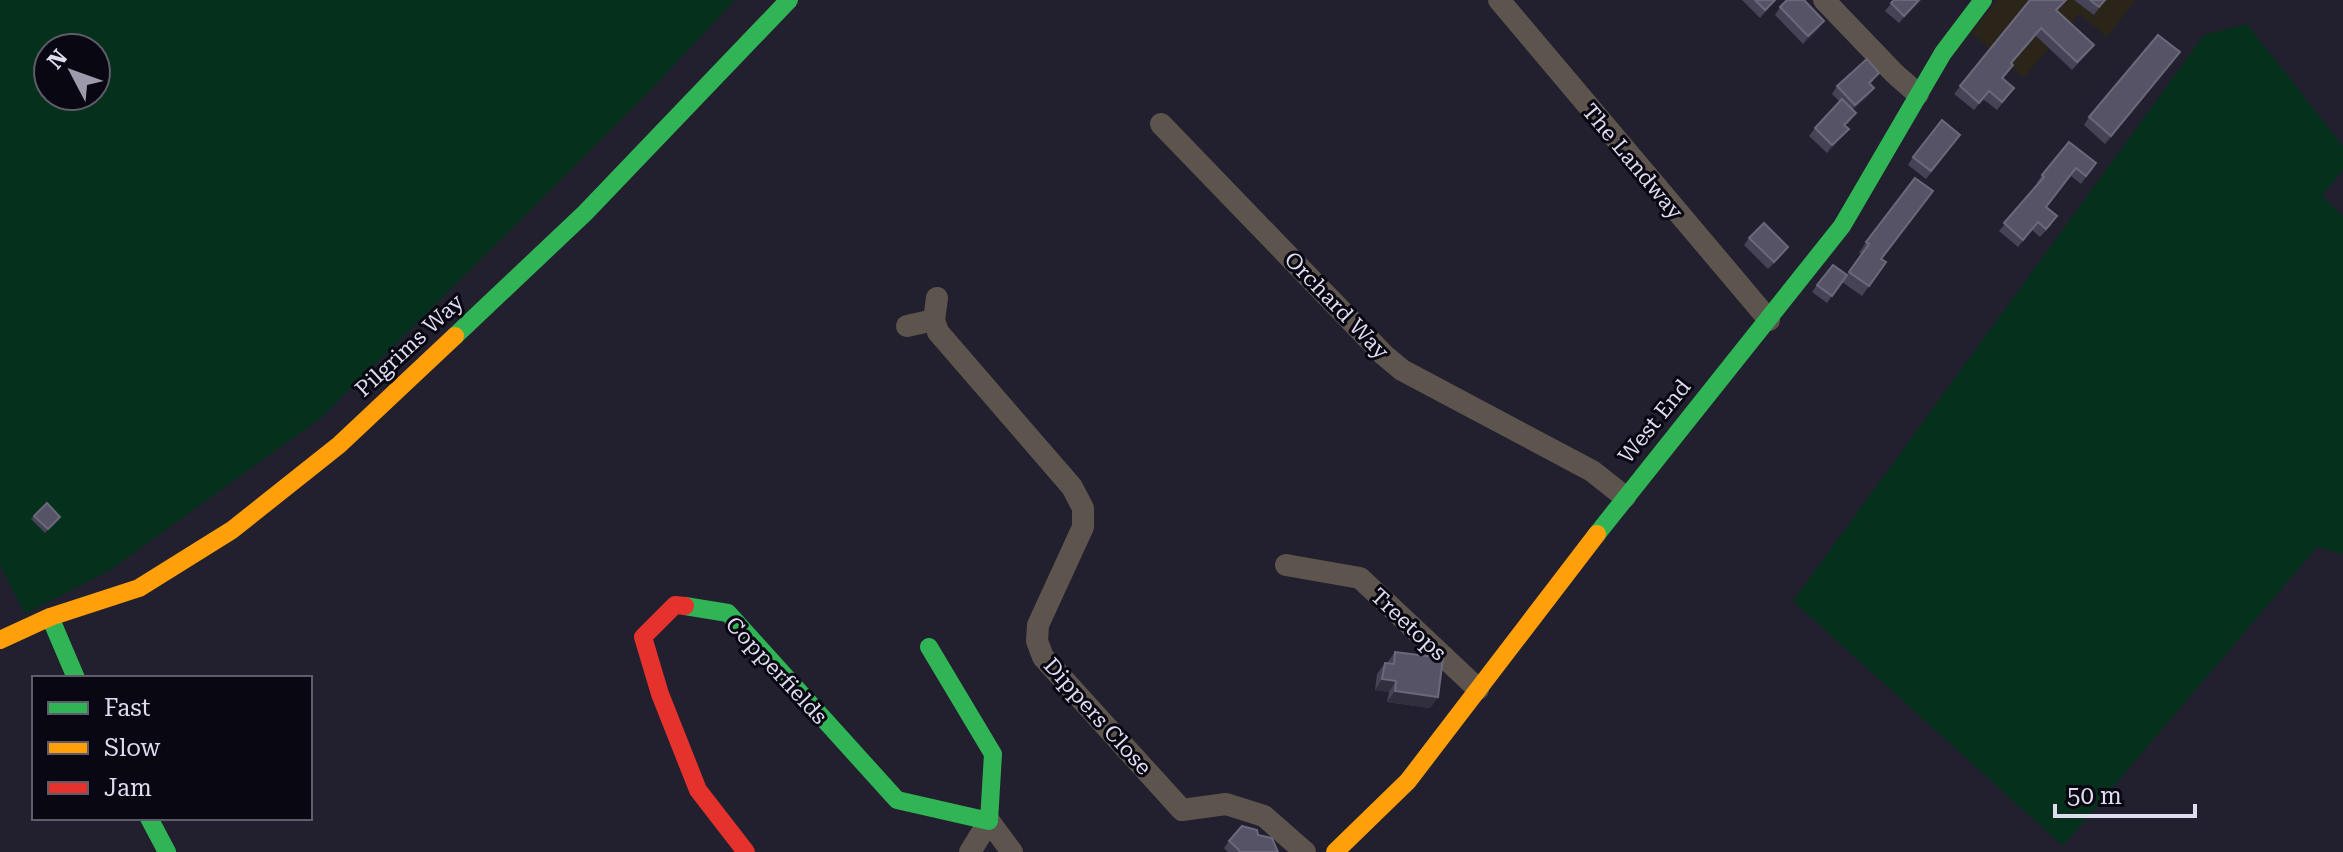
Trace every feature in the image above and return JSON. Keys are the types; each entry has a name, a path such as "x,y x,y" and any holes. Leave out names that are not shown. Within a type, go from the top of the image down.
{"street":[{"name":"Pilgrims Way","path":"0,640 50,617 139,588 232,530 339,445 585,213 789,0"},
{"name":"The Landway","path":"1499,0 1769,320"},
{"path":"1824,0 1918,94"},
{"name":"West End","path":"1335,852 1408,781 1625,497 1842,226 1943,53 1983,0"},
{"name":"Orchard Way","path":"1161,124 1402,370 1592,471 1625,497"},
{"name":"Dippers Close","path":"907,326 936,309 938,332 1072,487 1083,508 1083,527 1038,625 1037,641 1043,657 1182,810 1226,804 1264,816 1305,852"},
{"name":"Treetops","path":"1286,565 1360,578 1478,689"},
{"name":"Copperfields","path":"746,852 698,790 660,694 643,637 675,605 728,613 897,800 989,821"},
{"path":"50,617 75,676"},
{"path":"929,647 993,754 989,821 970,852"},
{"path":"150,820 167,852"},
{"path":"989,821 1012,852"}],"shaded area":[{"path":"1997,0 2136,0 2107,37 2079,14 2024,77 1971,33"}],"green space":[{"path":"0,0 735,0 647,94 321,418 110,570 25,614 0,565"},
{"path":"2247,24 2343,146 2343,170 2322,196 2343,216 2343,554 2317,547 2063,846 1793,601 2204,35"}],"building":[{"path":"1755,0 1775,0 1765,10"},
{"path":"1787,0 1804,0 1824,21 1808,36 1780,7"},
{"path":"1894,0 1919,0 1904,16 1891,3"},
{"path":"2030,0 2066,0 2056,10 2094,45 2077,62 2041,28 2002,78 2014,88 2002,102 1989,91 1979,103 1960,86"},
{"path":"2090,0 2105,0 2099,7"},
{"path":"2158,35 2180,52 2111,136 2089,117"},
{"path":"1867,59 1879,73 1869,83 1874,88 1855,105 1837,86"},
{"path":"1842,99 1856,113 1844,125 1849,129 1832,145 1815,128"},
{"path":"1942,120 1960,135 1931,171 1913,157"},
{"path":"2069,142 2096,163 2086,176 2076,168 2046,207 2057,216 2046,229 2038,222 2023,240 2004,223 2044,177 2042,175"},
{"path":"1915,178 1933,191 1881,259 1886,262 1869,286 1849,272 1869,244 1866,242"},
{"path":"1764,223 1788,247 1774,262 1749,238"},
{"path":"1833,265 1847,275 1832,296 1817,285"},
{"path":"47,503 60,517 48,529 34,516"},
{"path":"1395,652 1443,658 1438,697 1395,691 1396,681 1382,679 1385,663 1394,664"},
{"path":"1242,826 1257,830 1258,835 1272,838 1278,852 1240,852 1229,841"}],"traffic: fast":[{"path":"455,336 585,213 789,0"},
{"path":"1597,534 1842,226 1943,53 1983,0"},
{"path":"685,606 728,613 897,800 989,821 993,754 929,647"},
{"path":"50,617 75,676"},
{"path":"150,820 167,852"}],"traffic: slow":[{"path":"0,640 50,617 139,588 232,530 339,445 455,336"},
{"path":"1335,852 1408,781 1597,534"}],"traffic: jam":[{"path":"685,606 675,605 643,637 660,694 698,790 746,852"}]}
